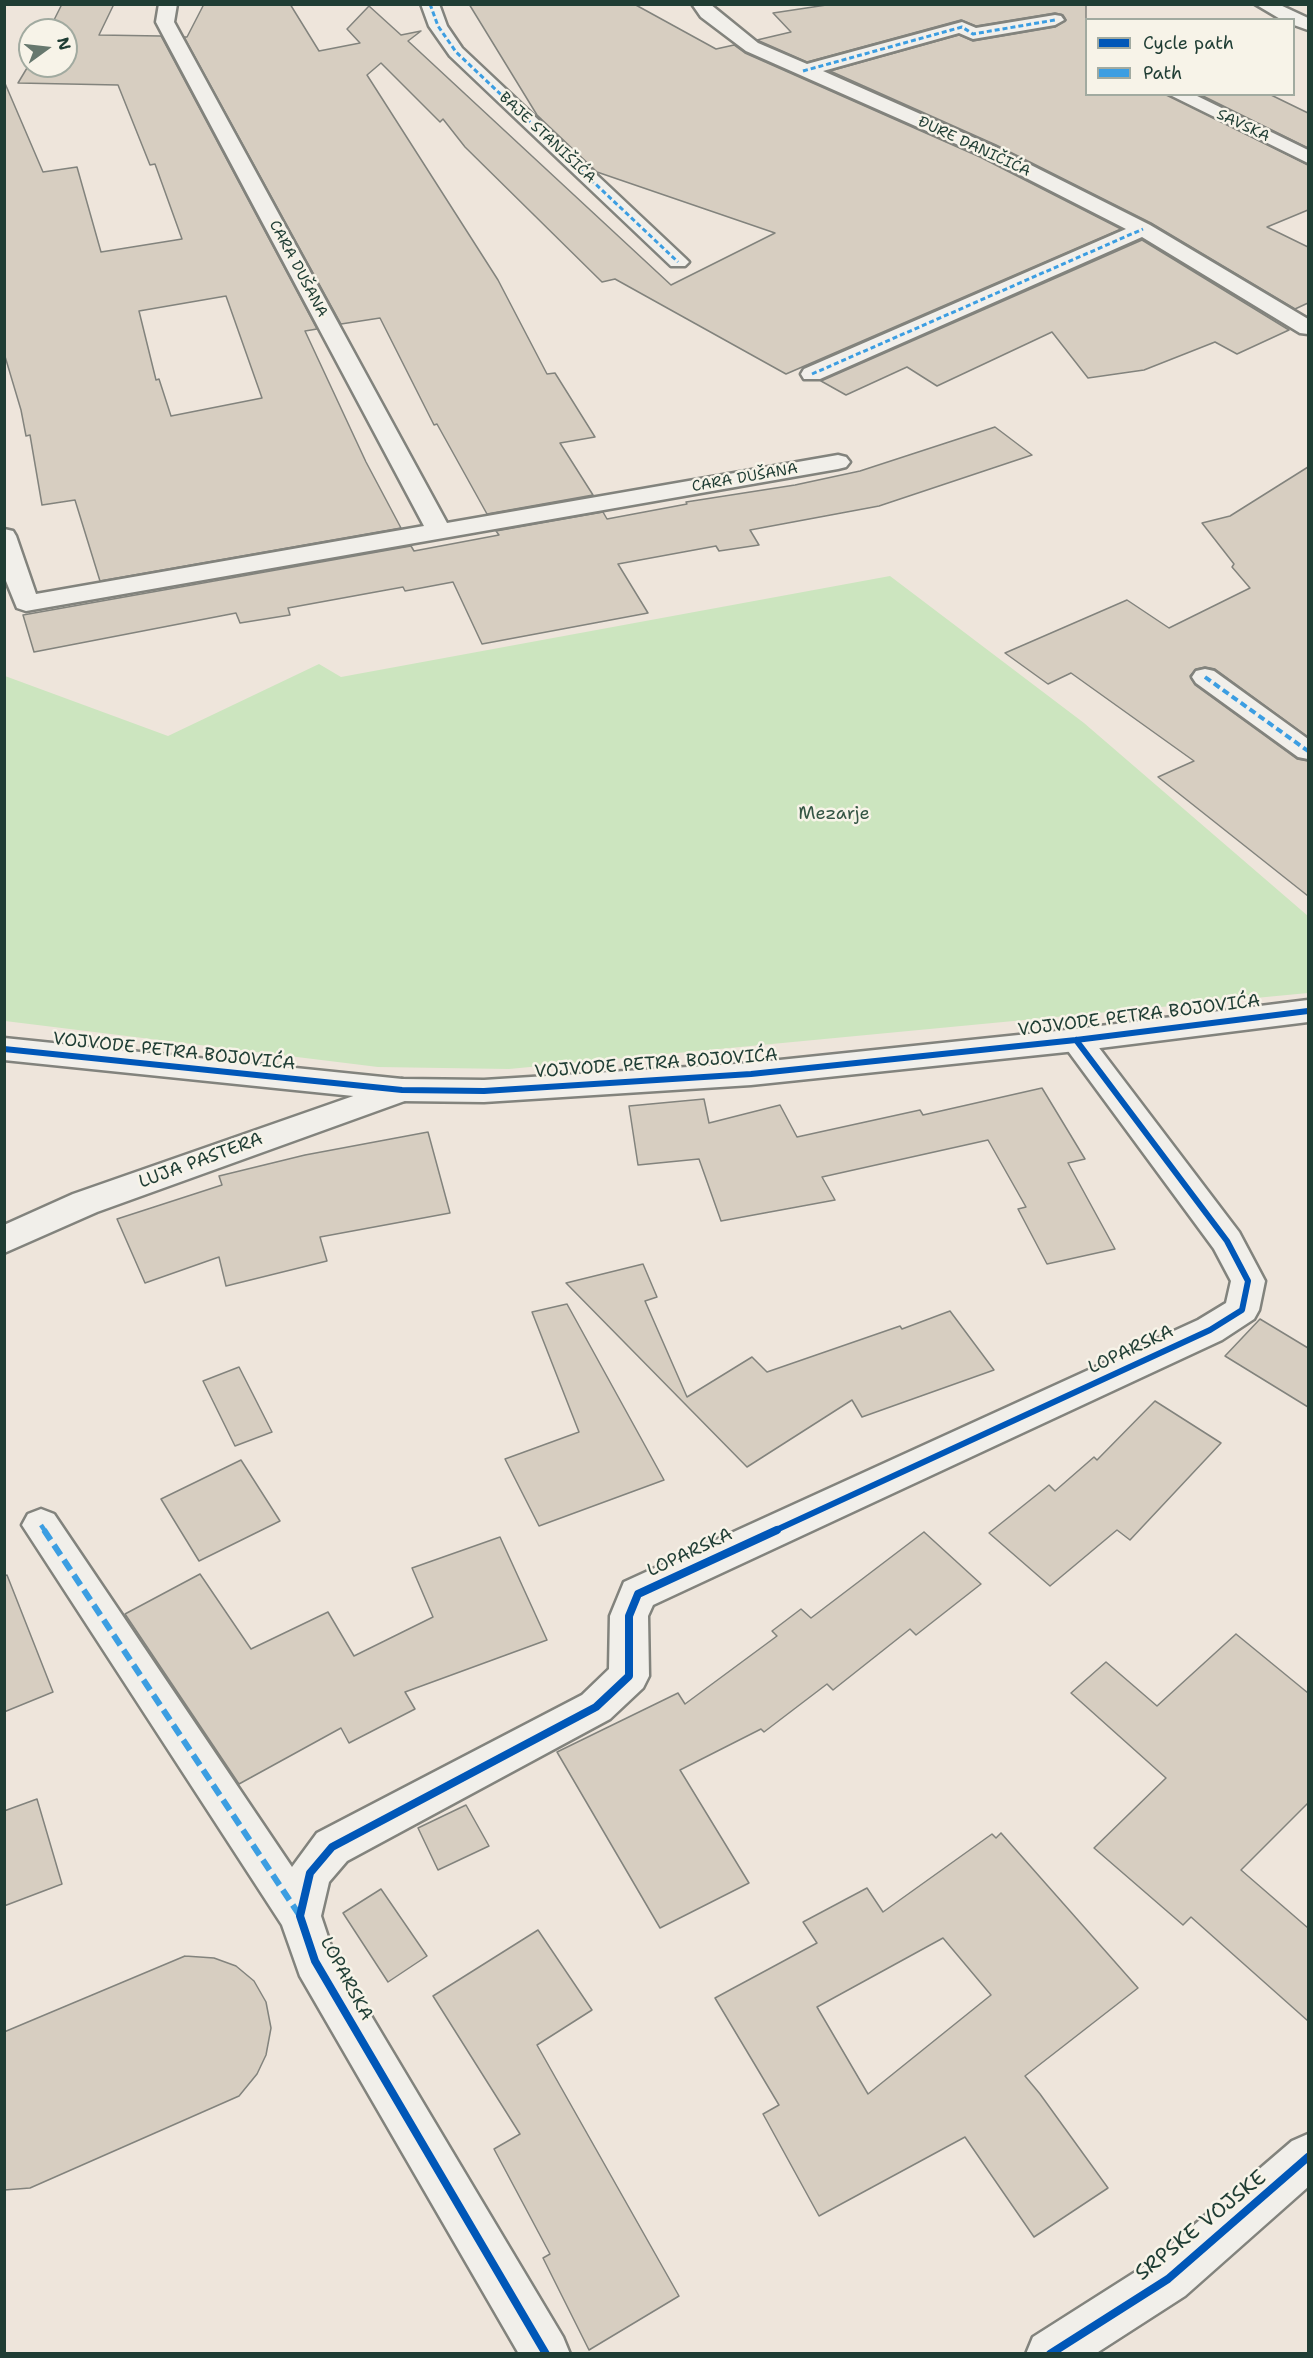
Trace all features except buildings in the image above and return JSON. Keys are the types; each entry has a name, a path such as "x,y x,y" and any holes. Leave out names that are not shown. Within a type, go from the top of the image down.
{"street":[{"name":"CARA DUŠANA","path":"168,4 165,22 439,531"},
{"name":"BAJE STANIŠIĆA","path":"430,4 438,26 456,52 678,262"},
{"name":"ĐURE DANIČIĆA","path":"701,4 707,13 752,47 988,152 1143,229 1307,326"},
{"path":"1263,4 1286,18"},
{"path":"803,70 962,27 973,34 1055,20"},
{"name":"SAVSKA","path":"1181,96 1308,157"},
{"path":"812,374 1143,229"},
{"name":"CARA DUŠANA","path":"4,536 26,603 838,462"},
{"path":"1205,677 1308,751"},
{"name":"VOJVODE PETRA BOJOVIĆA","path":"4,1049 402,1090 484,1091 751,1074 1076,1040 1308,1011"},
{"name":"LOPARSKA","path":"300,1916 310,1874 332,1847 596,1707 629,1676 629,1616 638,1594 1210,1330 1242,1310 1248,1281 1227,1241 1076,1040"},
{"name":"LUJA PASTERA","path":"4,1240 85,1203 402,1090"},
{"name":"LOPARSKA","path":"41,1525 300,1916 315,1960 546,2354"},
{"name":"SRPSKE VOJSKE","path":"1050,2354 1168,2279 1308,2157"}],"green space":[{"name":"Mezarje","path":"890,576 1084,723 1308,916 1308,993 509,1069 378,1067 5,1021 5,676 168,736 319,664 341,677"}],"marked path":[{"path":"430,4 438,26 456,52 678,262"},
{"path":"803,71 962,27 973,34 1055,20"},
{"path":"812,374 1143,229"},
{"path":"1205,677 1308,751"},
{"path":"41,1525 300,1916"}],"cycle path":[{"path":"4,1049 402,1090 484,1091 751,1074 1076,1040 1308,1011"},
{"path":"546,2354 315,1961 300,1916 310,1873 332,1847 596,1707 629,1676 629,1616 638,1594 1210,1330 1242,1310 1248,1281 1227,1241 1076,1040"},
{"path":"1050,2354 1168,2279 1308,2157"}]}
